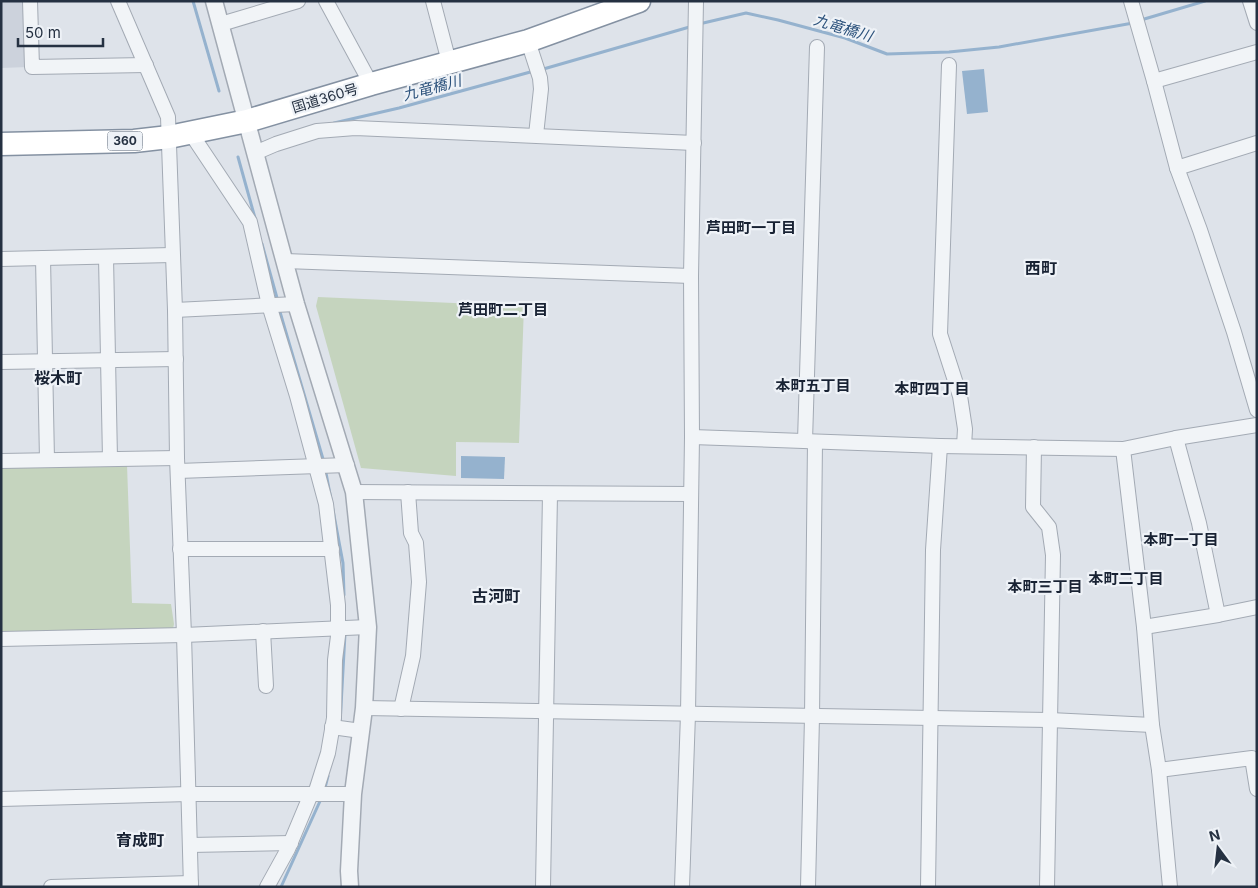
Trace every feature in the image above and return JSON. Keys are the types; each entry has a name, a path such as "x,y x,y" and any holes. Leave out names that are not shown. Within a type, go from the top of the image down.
{"highway":[{"name":"国道360号","path":"1,144 134,141 168,137 247,121 370,84 528,41 639,1"}],"street":[{"path":"30,1 32,67 146,65"},
{"path":"50,887 191,885 168,117 118,1"},
{"path":"214,1 296,304 354,492 368,627 364,708 343,729 328,752 313,794 291,843 267,887"},
{"path":"221,24 298,1"},
{"path":"326,1 370,84"},
{"path":"433,1 448,62"},
{"path":"682,887 688,714 692,437 691,276 696,1"},
{"path":"1250,1 1257,23"},
{"path":"1132,6 1154,81 1176,168 1200,230 1234,332 1257,410"},
{"path":"528,41 540,78 536,135"},
{"path":"808,887 812,717 810,441 817,47"},
{"path":"1154,81 1257,52"},
{"path":"948,65 940,334 960,396 966,429 964,446"},
{"path":"255,153 317,131 355,128 694,143"},
{"path":"190,132 250,222 268,305 297,396 326,504 339,628 343,729 353,794 349,871 350,887"},
{"path":"1176,168 1257,143"},
{"path":"1,259 172,255"},
{"path":"106,256 110,459"},
{"path":"44,258 47,460"},
{"path":"285,261 691,276"},
{"path":"175,310 296,304"},
{"path":"1,362 176,359"},
{"path":"692,437 940,446 1122,449 1257,424"},
{"path":"1176,438 1199,523 1218,616"},
{"path":"928,887 933,550 940,446"},
{"path":"1034,447 1033,507 1049,527 1053,555 1047,887"},
{"path":"1122,449 1144,627 1152,725 1170,887"},
{"path":"1,461 110,459 177,465 347,465"},
{"path":"354,492 691,494"},
{"path":"401,709 412,656 419,582 416,543 411,533 408,492"},
{"path":"543,887 550,494"},
{"path":"180,549 332,549"},
{"path":"1144,627 1218,616 1257,606"},
{"path":"1,639 184,635 368,627"},
{"path":"263,631 266,686"},
{"path":"364,708 1050,720 1152,725"},
{"path":"1158,770 1252,758 1257,789"},
{"path":"1,800 189,794 353,794"},
{"path":"190,845 291,843"}],"shaded area":[{"path":"1,1 26,1 28,67 1,68"}],"green space":[{"path":"318,297 524,306 519,443 456,442 456,476 361,468 316,306"},
{"path":"127,465 132,603 171,604 173,629 1,634 1,468"}],"water":[{"path":"984,69 988,112 967,114 962,71"},
{"path":"461,456 505,457 504,479 461,478"}],"waterway":[{"path":"193,1 219,91"},
{"name":"九竜橋川","path":"1141,20 1205,1"},
{"name":"九竜橋川","path":"699,24 746,13 845,38 887,54 949,52 999,47 1133,23"},
{"name":"九竜橋川","path":"540,70 693,26"},
{"name":"九竜橋川","path":"334,123 399,108 534,71"},
{"path":"238,157 255,218"},
{"path":"262,244 277,298"},
{"path":"280,312 323,459"},
{"path":"326,473 343,563 344,595"},
{"path":"340,724 345,634"},
{"path":"325,788 328,776"},
{"path":"281,887 321,799"}],"district":[{"name":"芦田町一丁目","path":"751,228"},
{"name":"西町","path":"1041,268"},
{"name":"芦田町二丁目","path":"503,310"},
{"name":"桜木町","path":"58,378"},
{"name":"本町五丁目","path":"813,386"},
{"name":"本町四丁目","path":"932,389"},
{"name":"本町一丁目","path":"1181,540"},
{"name":"本町二丁目","path":"1126,579"},
{"name":"本町三丁目","path":"1045,587"},
{"name":"古河町","path":"496,596"},
{"name":"育成町","path":"140,840"}]}
